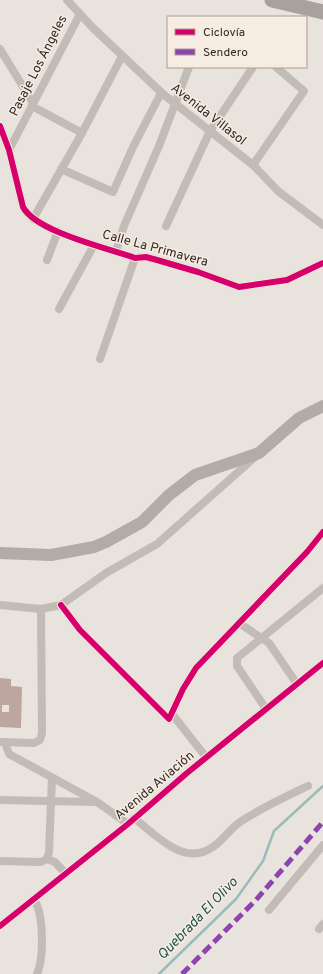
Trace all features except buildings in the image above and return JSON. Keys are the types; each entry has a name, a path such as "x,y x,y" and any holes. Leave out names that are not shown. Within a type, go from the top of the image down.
{"highway":[{"path":"272,0 323,12"}],"street":[{"name":"Avenida Villasol","path":"67,0 161,93 253,165 278,191 323,225"},
{"name":"Pasaje Los Ángeles","path":"9,150 80,14"},
{"path":"0,48 32,104 82,133"},
{"path":"0,126 9,150 23,207 32,219 82,133 122,56"},
{"path":"116,251 124,226 175,104 188,68"},
{"path":"166,226 210,131 252,68"},
{"path":"253,165 304,91 277,68"},
{"path":"61,169 113,192 133,147 161,93"},
{"name":"Calle La Primavera","path":"32,219 94,245 135,258 146,257 157,260 239,287 287,280 323,263"},
{"path":"46,260 58,231"},
{"path":"59,309 94,245"},
{"path":"100,359 135,258"},
{"path":"0,605 41,609 61,605 106,573 157,544 295,421 323,406"},
{"path":"0,553 51,555 100,545 142,522 168,495 195,475 259,453"},
{"path":"61,605 80,630 169,719 183,689 196,668 323,532"},
{"path":"266,709 236,663 237,658 323,588"},
{"path":"2,742 34,744 40,740 42,733 41,609"},
{"path":"239,623 269,643 297,684"},
{"name":"Avenida Aviación","path":"0,926 66,874 206,757 323,663"},
{"path":"172,714 206,757"},
{"path":"2,742 9,754 131,821 177,851 193,854 204,852 214,846 239,822 308,786"},
{"path":"47,859 49,852 52,778"},
{"path":"0,800 98,802"},
{"path":"269,910 323,845"},
{"path":"0,861 41,862 47,859 55,862 66,874"},
{"path":"34,900 39,910 41,943 41,958 37,974"}],"waterway":[{"name":"Quebrada El Olivo","path":"159,974 236,899 263,861 274,831 323,786"}],"marked path":[{"path":"182,974 256,900 323,822"}],"cycle path":[{"path":"0,126 9,150 23,207 30,216 57,231 135,258 146,257 157,260 198,272 239,287 287,280 323,263"},
{"path":"61,605 80,630 169,719 183,689 196,668 307,552 323,532"},
{"path":"0,926 128,824 187,773 323,663"}]}
